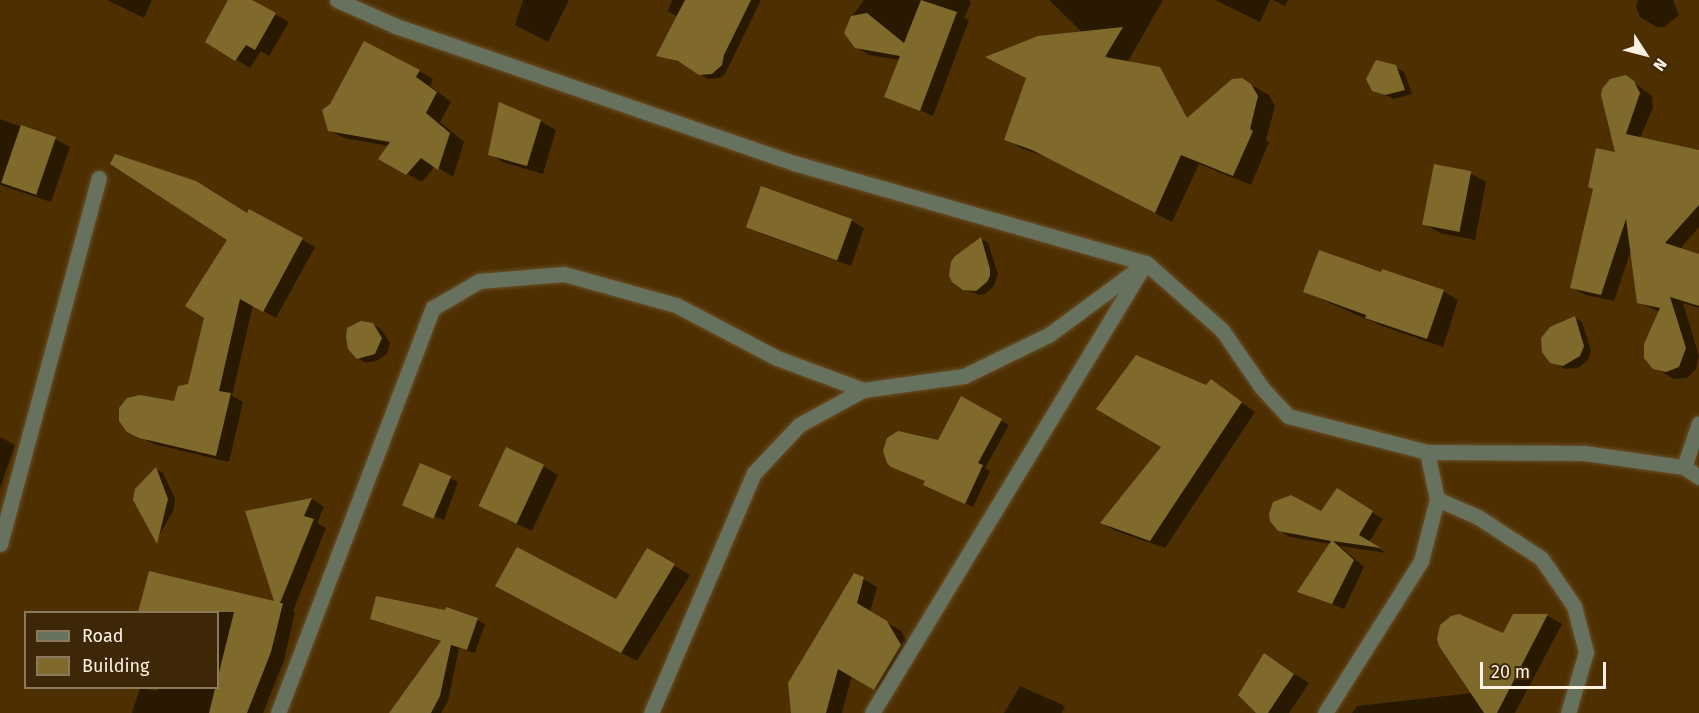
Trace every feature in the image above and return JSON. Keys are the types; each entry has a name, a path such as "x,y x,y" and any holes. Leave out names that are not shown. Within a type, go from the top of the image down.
{"street":[{"path":"338,0 396,26 794,163 1146,263 1222,330 1262,388 1288,416 1427,452 1584,453 1684,467 1699,477"},
{"path":"0,544 99,178"},
{"path":"651,713 754,473 799,425 863,390 964,376 1050,334 1146,263"},
{"path":"872,713 1146,263"},
{"path":"278,713 433,308 479,281 564,274 676,305 777,358 863,390"},
{"path":"1684,467 1699,423"},
{"path":"1325,713 1421,561 1437,499 1427,452"},
{"path":"1437,499 1478,517 1541,558 1574,606 1586,652 1568,713"}],"building":[{"path":"228,0 252,0 276,13 255,50 246,45 235,61 205,42"},
{"path":"685,0 751,0 724,55 722,65 712,74 699,75 678,61 656,56"},
{"path":"921,0 957,12 920,111 884,97 900,56 855,48 844,33 851,16 867,13 904,43"},
{"path":"1123,27 1105,57 1160,67 1187,118 1232,79 1242,78 1251,84 1258,96 1250,129 1253,131 1233,176 1181,155 1155,213 1032,150 1004,140 1026,78 985,57 1038,36"},
{"path":"364,41 420,70 416,77 437,92 426,113 450,133 438,170 421,158 406,175 378,159 390,142 328,131 322,110 330,104"},
{"path":"1376,60 1396,65 1405,90 1385,95 1372,91 1366,79"},
{"path":"1626,75 1634,81 1640,93 1626,134 1699,150 1699,205 1665,243 1699,254 1699,306 1670,297 1686,348 1679,367 1666,372 1653,369 1644,358 1644,344 1660,308 1637,303 1626,219 1601,295 1570,288 1593,189 1588,187 1596,148 1615,152 1601,95 1602,89 1610,79"},
{"path":"499,102 541,120 527,166 488,155"},
{"path":"21,125 56,137 36,195 1,183"},
{"path":"115,154 196,181 247,213 249,209 303,238 263,312 240,299 219,391 231,393 216,456 139,438 127,432 119,421 119,408 127,398 140,395 174,401 178,386 188,384 204,318 185,306 227,240 110,164"},
{"path":"1434,164 1471,171 1459,232 1422,225"},
{"path":"761,186 852,219 837,261 746,227"},
{"path":"981,237 990,276 987,282 976,291 963,290 952,282 949,276 951,262 954,257"},
{"path":"1319,250 1381,272 1382,269 1444,290 1427,339 1365,318 1366,315 1303,292"},
{"path":"1575,316 1584,346 1580,356 1563,366 1550,363 1542,352 1541,338 1550,327"},
{"path":"361,321 373,323 382,338 375,354 357,359 348,349 346,337 347,328"},
{"path":"1136,355 1206,385 1211,379 1242,402 1150,541 1100,523 1161,447 1096,409"},
{"path":"961,396 1002,419 978,463 983,465 965,504 923,485 925,481 891,467 883,451 887,438 898,431 938,440"},
{"path":"506,447 544,465 517,524 479,506"},
{"path":"420,463 451,476 433,519 402,505"},
{"path":"156,467 168,499 157,544 133,500 135,489"},
{"path":"1337,488 1373,511 1359,535 1381,548 1333,541 1354,560 1332,604 1297,592 1331,541 1278,531 1270,521 1269,514 1273,502 1291,495 1321,511"},
{"path":"312,498 304,516 314,519 280,603 283,603 271,652 247,713 209,713 215,689 219,689 219,673 234,612 138,611 149,571 274,601 245,511"},
{"path":"517,547 616,599 647,548 675,564 621,653 495,586"},
{"path":"854,573 864,577 857,603 887,621 901,645 874,690 838,669 826,713 791,713 788,683"},
{"path":"376,596 445,610 446,607 478,618 467,650 451,645 440,696 431,713 389,713 441,641 370,619"},
{"path":"1459,614 1503,633 1513,614 1548,614 1497,713 1484,713 1439,646 1437,639 1440,625 1451,616"},
{"path":"1264,653 1294,674 1268,713 1256,713 1238,695"}]}
